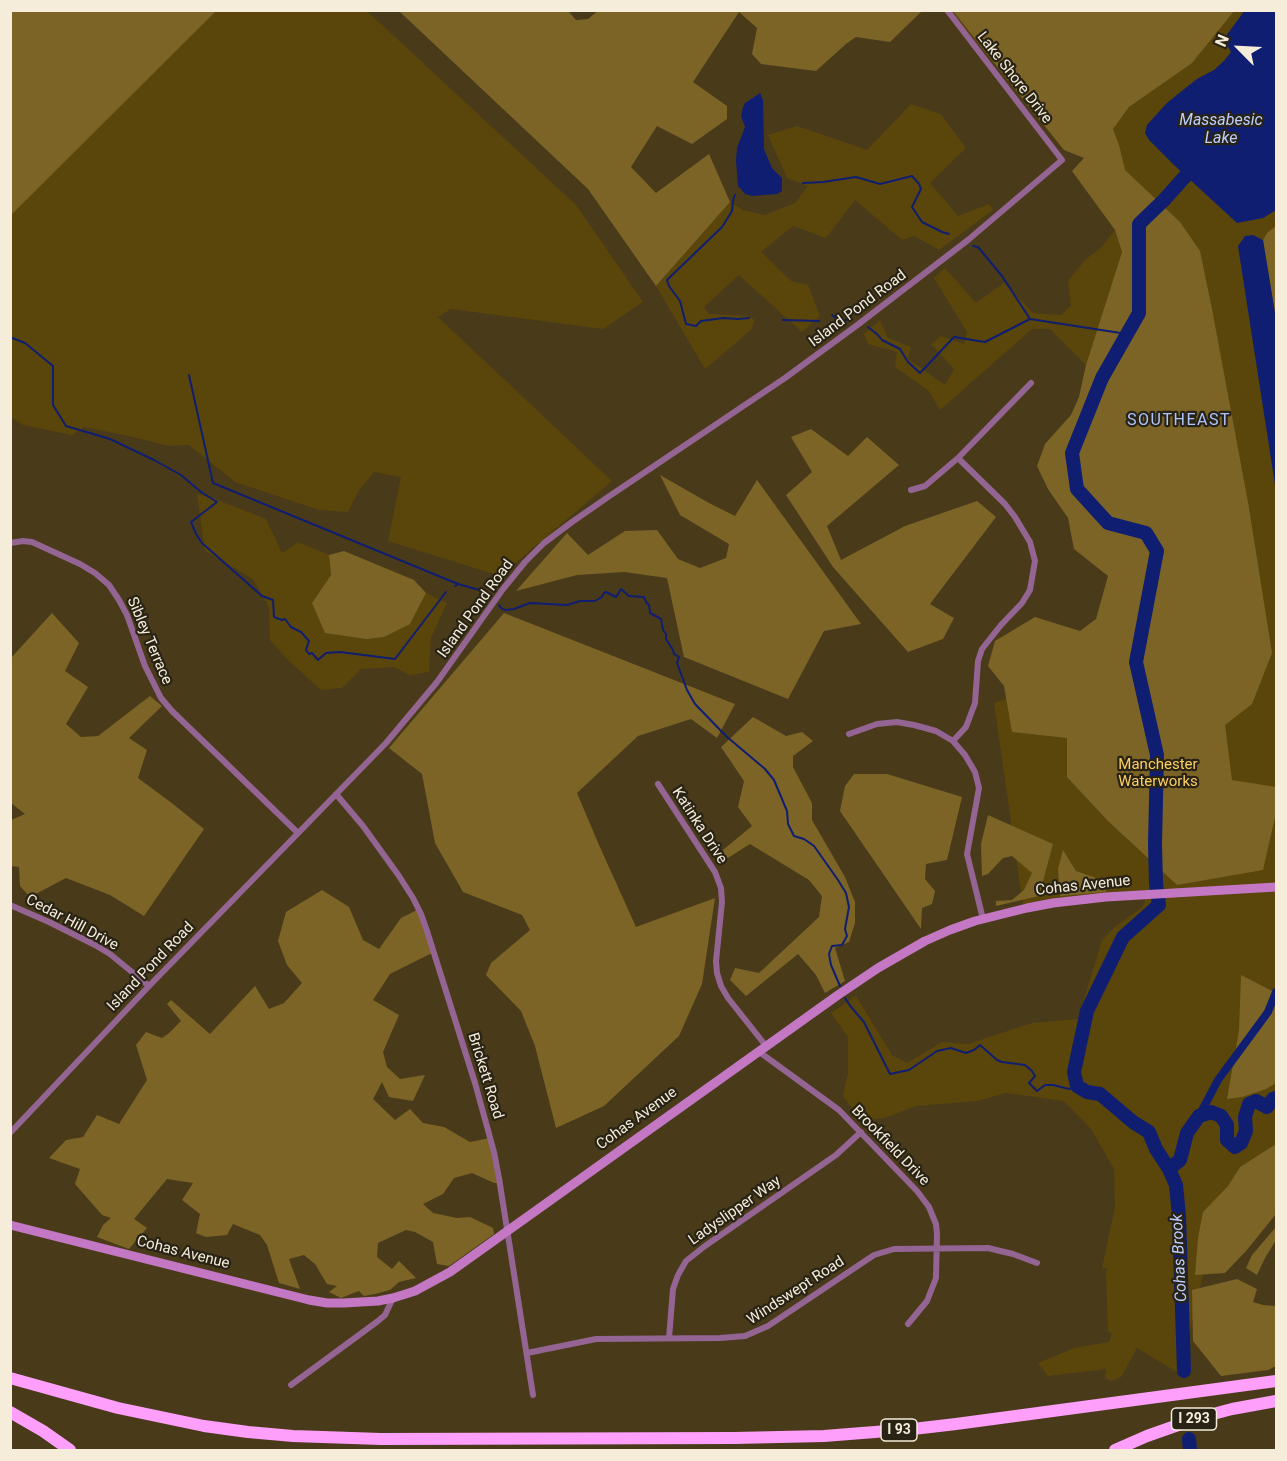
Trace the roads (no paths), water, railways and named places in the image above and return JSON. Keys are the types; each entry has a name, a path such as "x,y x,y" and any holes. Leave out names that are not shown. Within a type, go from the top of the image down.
{"highway":[{"name":"I 93","path":"10,1378 118,1408 204,1426 293,1436 381,1439 824,1436 945,1425 1276,1381"},
{"name":"I 293","path":"1114,1450 1198,1418 1276,1401"},
{"path":"10,1412 43,1431 69,1450"}],"street":[{"name":"Lake Shore Drive","path":"946,10 1062,160"},
{"name":"Island Pond Road","path":"10,1133 410,717 448,668 502,589 544,543 590,509 776,385 856,326 968,240 1062,160"},
{"path":"911,490 925,486 958,458 1031,384"},
{"path":"953,741 966,727 975,703 978,661 982,649 1022,603 1030,590 1035,561 1030,542 1015,517 1005,504 958,458"},
{"name":"Sibley Terrace","path":"10,543 32,542 56,552 95,573 109,585 127,615 145,666 160,698 298,833"},
{"path":"849,734 877,724 897,722 914,725 936,731 953,741 965,755 975,772 979,788 967,855 983,919"},
{"name":"Katinka Drive","path":"658,784 715,872 723,902 716,961 717,973 728,998 762,1049"},
{"name":"Brickett Road","path":"336,794 363,826 399,876 421,914 483,1109 499,1178 533,1395"},
{"name":"Cohas Avenue","path":"10,1225 309,1300 344,1304 393,1298 415,1291 450,1272 847,989 902,954 950,930 983,919 1053,903 1106,897 1276,887"},
{"name":"Cedar Hill Drive","path":"10,905 95,945 110,954 149,986"},
{"name":"Brookfield Drive","path":"762,1049 847,1117 924,1198 929,1207 936,1224 936,1278 923,1308 908,1324"},
{"name":"Ladyslipper Way","path":"669,1338 673,1289 686,1261 836,1155 861,1132"},
{"name":"Windswept Road","path":"527,1353 596,1339 746,1336 768,1326 874,1255 894,1249 988,1248 1037,1263"},
{"path":"291,1385 378,1321 385,1315 393,1298"}],"water":[{"name":"Massabesic Lake","path":"1245,10 1276,11 1276,210 1263,218 1237,223 1174,165 1145,133 1147,125 1167,103 1224,61 1231,52 1224,39"},
{"path":"760,93 763,100 764,149 772,168 782,178 782,191 777,194 752,196 745,194 738,186 737,148 745,127 741,116 743,107 745,103"},
{"path":"1253,235 1263,240 1276,319 1276,491 1238,246 1245,236"}],"waterway":[{"path":"1184,1371 1176,1185 1149,1132 1133,1122 1100,1094 1087,1092 1077,1086 1074,1072 1087,1011 1123,937 1159,905 1155,843 1157,755 1136,662 1157,551 1146,533 1108,523 1077,489 1072,453 1102,378 1139,313 1139,224 1198,162"},
{"path":"803,183 856,177 880,184 912,176 921,189 912,207 922,222 949,234"},
{"path":"735,195 732,211 722,227 667,280 680,301 686,324 696,326 701,321 749,318"},
{"path":"973,246 978,247 1002,276 1030,319"},
{"path":"832,315 838,320 851,320"},
{"path":"868,327 882,340 900,349 908,362 920,373 954,337 985,342 1030,319 1127,334"},
{"path":"783,320 819,321"},
{"path":"10,337 25,343 53,366 53,405 66,426 110,439 154,460 181,475 217,502 191,522 196,534 202,543 262,596 273,600 274,617 285,619 291,627 301,632 309,641 306,650 318,660 326,653 340,652 395,659 446,592"},
{"path":"189,375 213,483 458,584"},
{"path":"455,586 458,584 483,591 490,598"},
{"path":"499,605 506,610 530,603 567,605 580,601 595,601 606,592 616,597 621,589 629,596 644,597 649,605 650,613 661,619 666,639 674,654 679,657 677,663 695,704 774,780 787,811 788,824 794,836 814,846 846,893 849,907 845,929 847,936 842,945 832,946 829,954 840,986"},
{"path":"1199,1116 1218,1080 1268,1012 1276,992"},
{"path":"845,998 864,1022 890,1074 909,1070 937,1051 951,1048 966,1053 980,1045 997,1060 1025,1065 1035,1076 1029,1083 1037,1091 1045,1085 1069,1089 1077,1086"},
{"name":"Cohas Brook","path":"1169,1169 1180,1160 1187,1133 1199,1116 1211,1112 1221,1116 1227,1125 1227,1140 1235,1147 1241,1143 1246,1131 1245,1117 1249,1104 1256,1101 1267,1107 1276,1098"},
{"name":"Cohas Brook","path":"1189,1439 1190,1450"}],"district":[{"name":"SOUTHEAST","path":"1179,421"}],"park label":[{"name":"Manchester Waterworks","path":"1158,774"}]}
